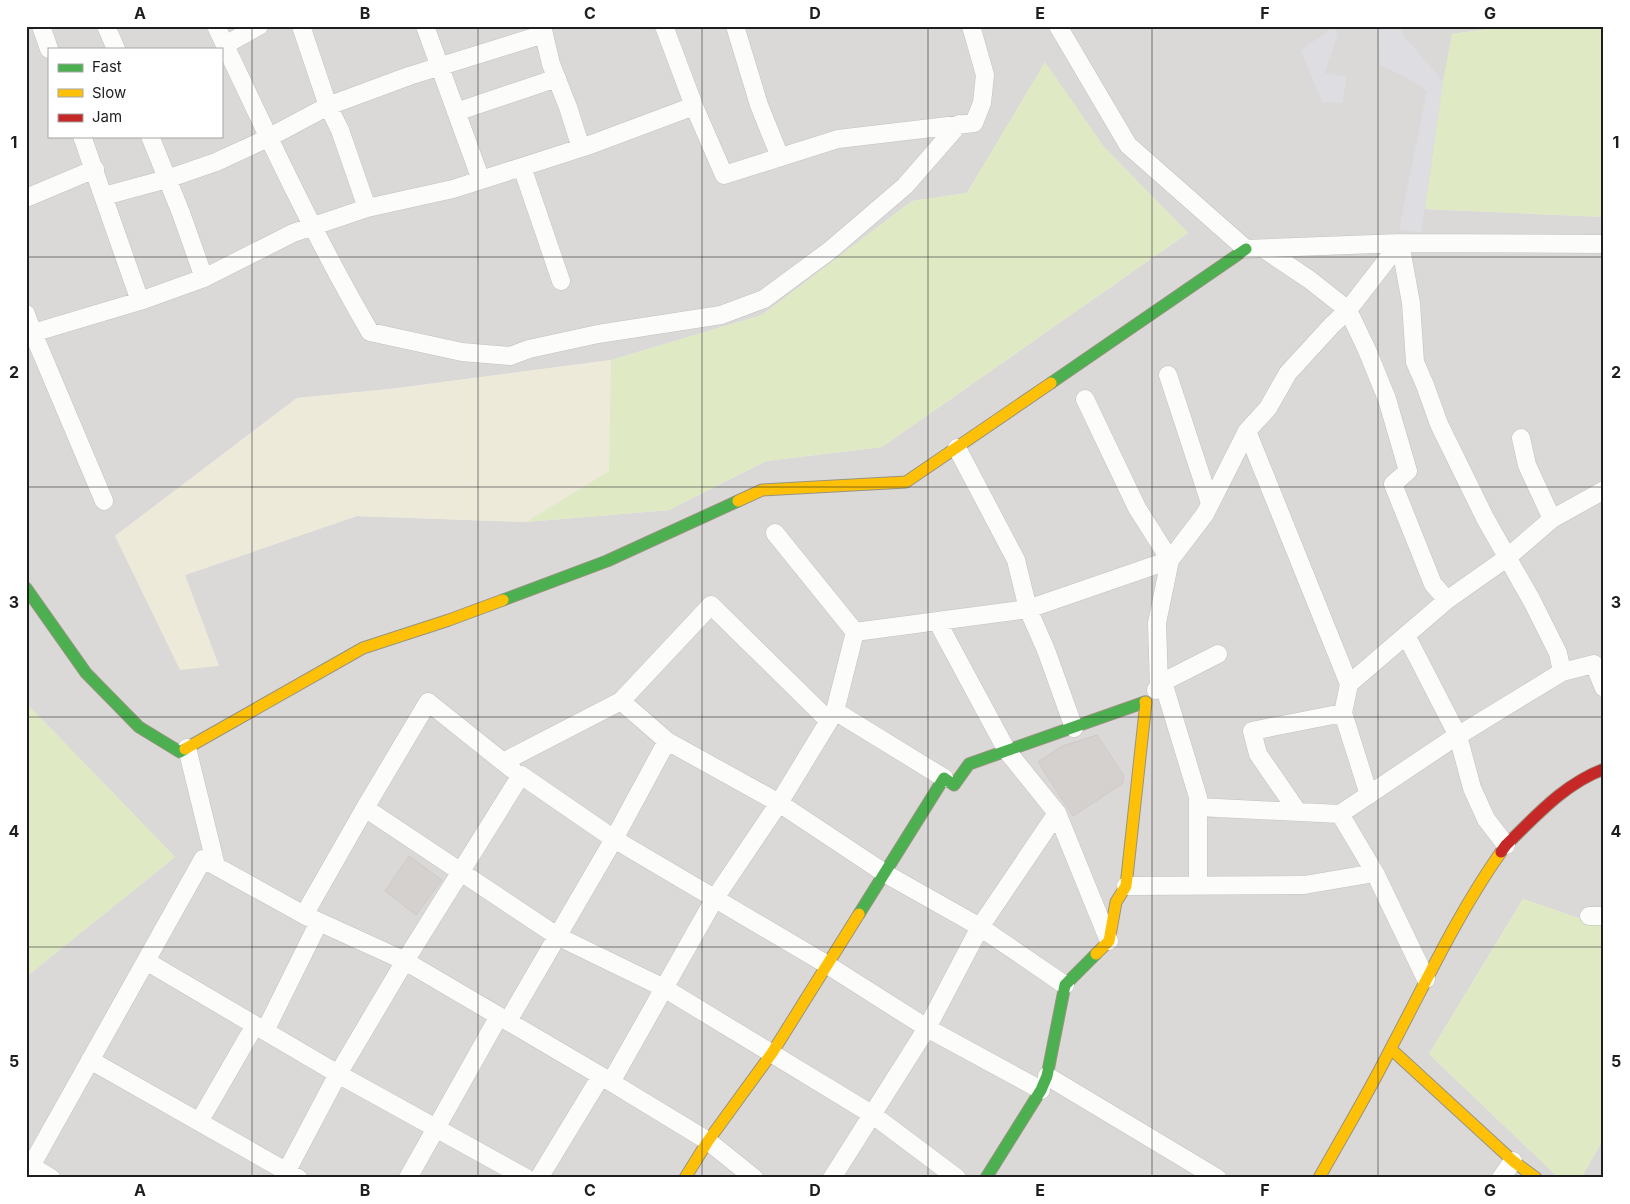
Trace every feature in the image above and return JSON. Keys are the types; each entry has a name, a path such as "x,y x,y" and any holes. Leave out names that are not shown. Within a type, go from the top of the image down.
{"street":[{"path":"41,26 49,48"},
{"path":"106,26 116,48"},
{"path":"216,26 268,138 342,284 370,332 462,352 510,356 529,349 598,334 721,315 764,300 829,251 905,186 959,124"},
{"path":"225,45 258,26"},
{"path":"301,26 328,106 340,130 367,208"},
{"path":"425,26 481,180"},
{"path":"664,26 694,106 724,175 838,139 974,122 982,103 985,75 970,26"},
{"path":"735,26 759,105 780,157"},
{"path":"1058,26 1128,146 1246,249"},
{"path":"104,196 167,179 216,162 268,138 328,106 543,30 581,148"},
{"path":"456,112 557,78"},
{"path":"30,334 140,301 204,278 294,234 367,208 453,189 581,148 694,106"},
{"path":"83,138 140,301"},
{"path":"151,138 204,278"},
{"path":"522,167 561,281"},
{"path":"26,198 95,169"},
{"path":"26,588 86,673 139,727 180,752 362,648 449,620 607,561 762,490 906,482 1246,249 1400,243 1604,244"},
{"path":"1198,884 1198,797 1161,684 1157,623 1170,560 1205,514 1247,432 1268,408 1288,373 1348,310 1400,243"},
{"path":"1400,243 1410,303 1415,362 1439,424 1485,518 1532,601 1558,652 1562,672"},
{"path":"1264,249 1310,280 1348,310 1367,350 1386,399 1408,471 1393,484 1433,584 1447,600"},
{"path":"26,314 30,334 104,501"},
{"path":"1168,375 1210,503"},
{"path":"1085,399 1138,508 1170,560"},
{"path":"1247,432 1349,684 1343,712 1369,794"},
{"path":"1521,438 1526,465 1552,520"},
{"path":"956,448 1016,560 1028,609 1046,650 1074,728"},
{"path":"1349,684 1447,600 1508,557 1552,520 1604,490"},
{"path":"776,533 855,632"},
{"path":"855,632 1028,609 1170,560"},
{"path":"503,762 621,701 711,605 832,716 954,785 969,764 1146,702 1161,684 1218,654"},
{"path":"937,621 1007,751 1057,813 1109,941"},
{"path":"540,1178 664,988 715,898 779,803 832,716 855,632"},
{"path":"1406,635 1458,736 1472,788 1486,819 1506,845"},
{"path":"1198,807 1340,814 1458,736 1562,672 1594,664 1604,688"},
{"path":"621,701 667,741 779,803 886,874 980,927 1065,985"},
{"path":"199,1122 260,1028 365,808 428,702 503,762 614,839 826,964 928,1028 1044,1083 1217,1178"},
{"path":"986,1178 1044,1083 1065,985 1109,941 1116,902 1126,886 1146,702"},
{"path":"1298,812 1258,754 1252,731 1343,712"},
{"path":"408,1178 435,1128 503,1018 558,936 614,839 667,741"},
{"path":"188,748 216,866"},
{"path":"1319,1178 1392,1049 1426,978 1486,873 1506,845 1560,793 1600,772"},
{"path":"90,1060 289,1176 338,1074 405,961 521,775"},
{"path":"685,1178 708,1141 772,1053 826,964 886,874 944,778"},
{"path":"365,808 462,870 558,936 664,988 873,1115 957,1178"},
{"path":"832,1178 928,1028 980,927 1057,813"},
{"path":"1340,814 1374,873 1426,978"},
{"path":"51,1178 31,1166 203,859 312,919 405,961 708,1141 754,1178"},
{"path":"1126,886 1304,884 1374,873"},
{"path":"146,961 338,1074 526,1178"},
{"path":"1392,1049 1513,1161 1536,1178"},
{"path":"1501,1178 1513,1161"}],"shaded area":[{"path":"26,26 1509,26 1452,34 1425,209 1604,217 1604,927 1523,899 1429,1054 1559,1178 26,1178 26,977 175,857 26,703","holes":["1045,63 1104,147 1188,233 882,447 766,461 669,510 526,522 357,516 185,575 115,536 297,398 390,389 611,360 762,315 912,201 967,193"]},
{"path":"1328,26 1336,26 1337,36 1325,73 1347,77 1342,103 1322,102 1301,50 1329,30"},
{"path":"1379,26 1400,26 1402,34 1443,81 1421,232 1399,230 1427,91 1409,79 1380,65"},
{"path":"611,360 609,471 526,522 357,516 185,575 219,666 180,670 115,536 297,398 390,389"},
{"path":"1604,1138 1604,1178 1581,1178"}],"green space":[{"path":"1509,26 1604,26 1604,217 1425,209 1443,81 1452,34"},
{"path":"1045,62 1104,147 1188,233 882,447 766,461 669,510 526,522 609,471 611,360 762,315 912,201 967,193"},
{"path":"26,703 175,857 26,977"},
{"path":"1523,899 1604,927 1604,1138 1581,1178 1559,1178 1429,1054"}],"building":[{"path":"1097,735 1124,776 1123,783 1073,816 1038,762 1062,746"},
{"path":"409,856 442,880 416,915 385,891"}],"traffic: fast":[{"path":"1051,383 1246,249"},
{"path":"503,600 607,561 738,501"},
{"path":"26,588 86,673 139,727 180,752 185,749"},
{"path":"859,914 944,778 954,785 969,764 1145,702"},
{"path":"986,1178 1041,1090 1047,1076 1065,985 1096,954"}],"traffic: slow":[{"path":"738,501 762,490 906,482 1051,383"},
{"path":"185,749 363,648 503,600"},
{"path":"1096,954 1109,941 1116,902 1126,886 1145,702"},
{"path":"1319,1178 1374,1081 1457,923 1501,852"},
{"path":"685,1178 708,1141 772,1053 859,914"},
{"path":"1391,1049 1513,1161 1536,1178"}],"traffic: jam":[{"path":"1501,852 1528,823 1563,792 1590,775 1604,769"}]}
